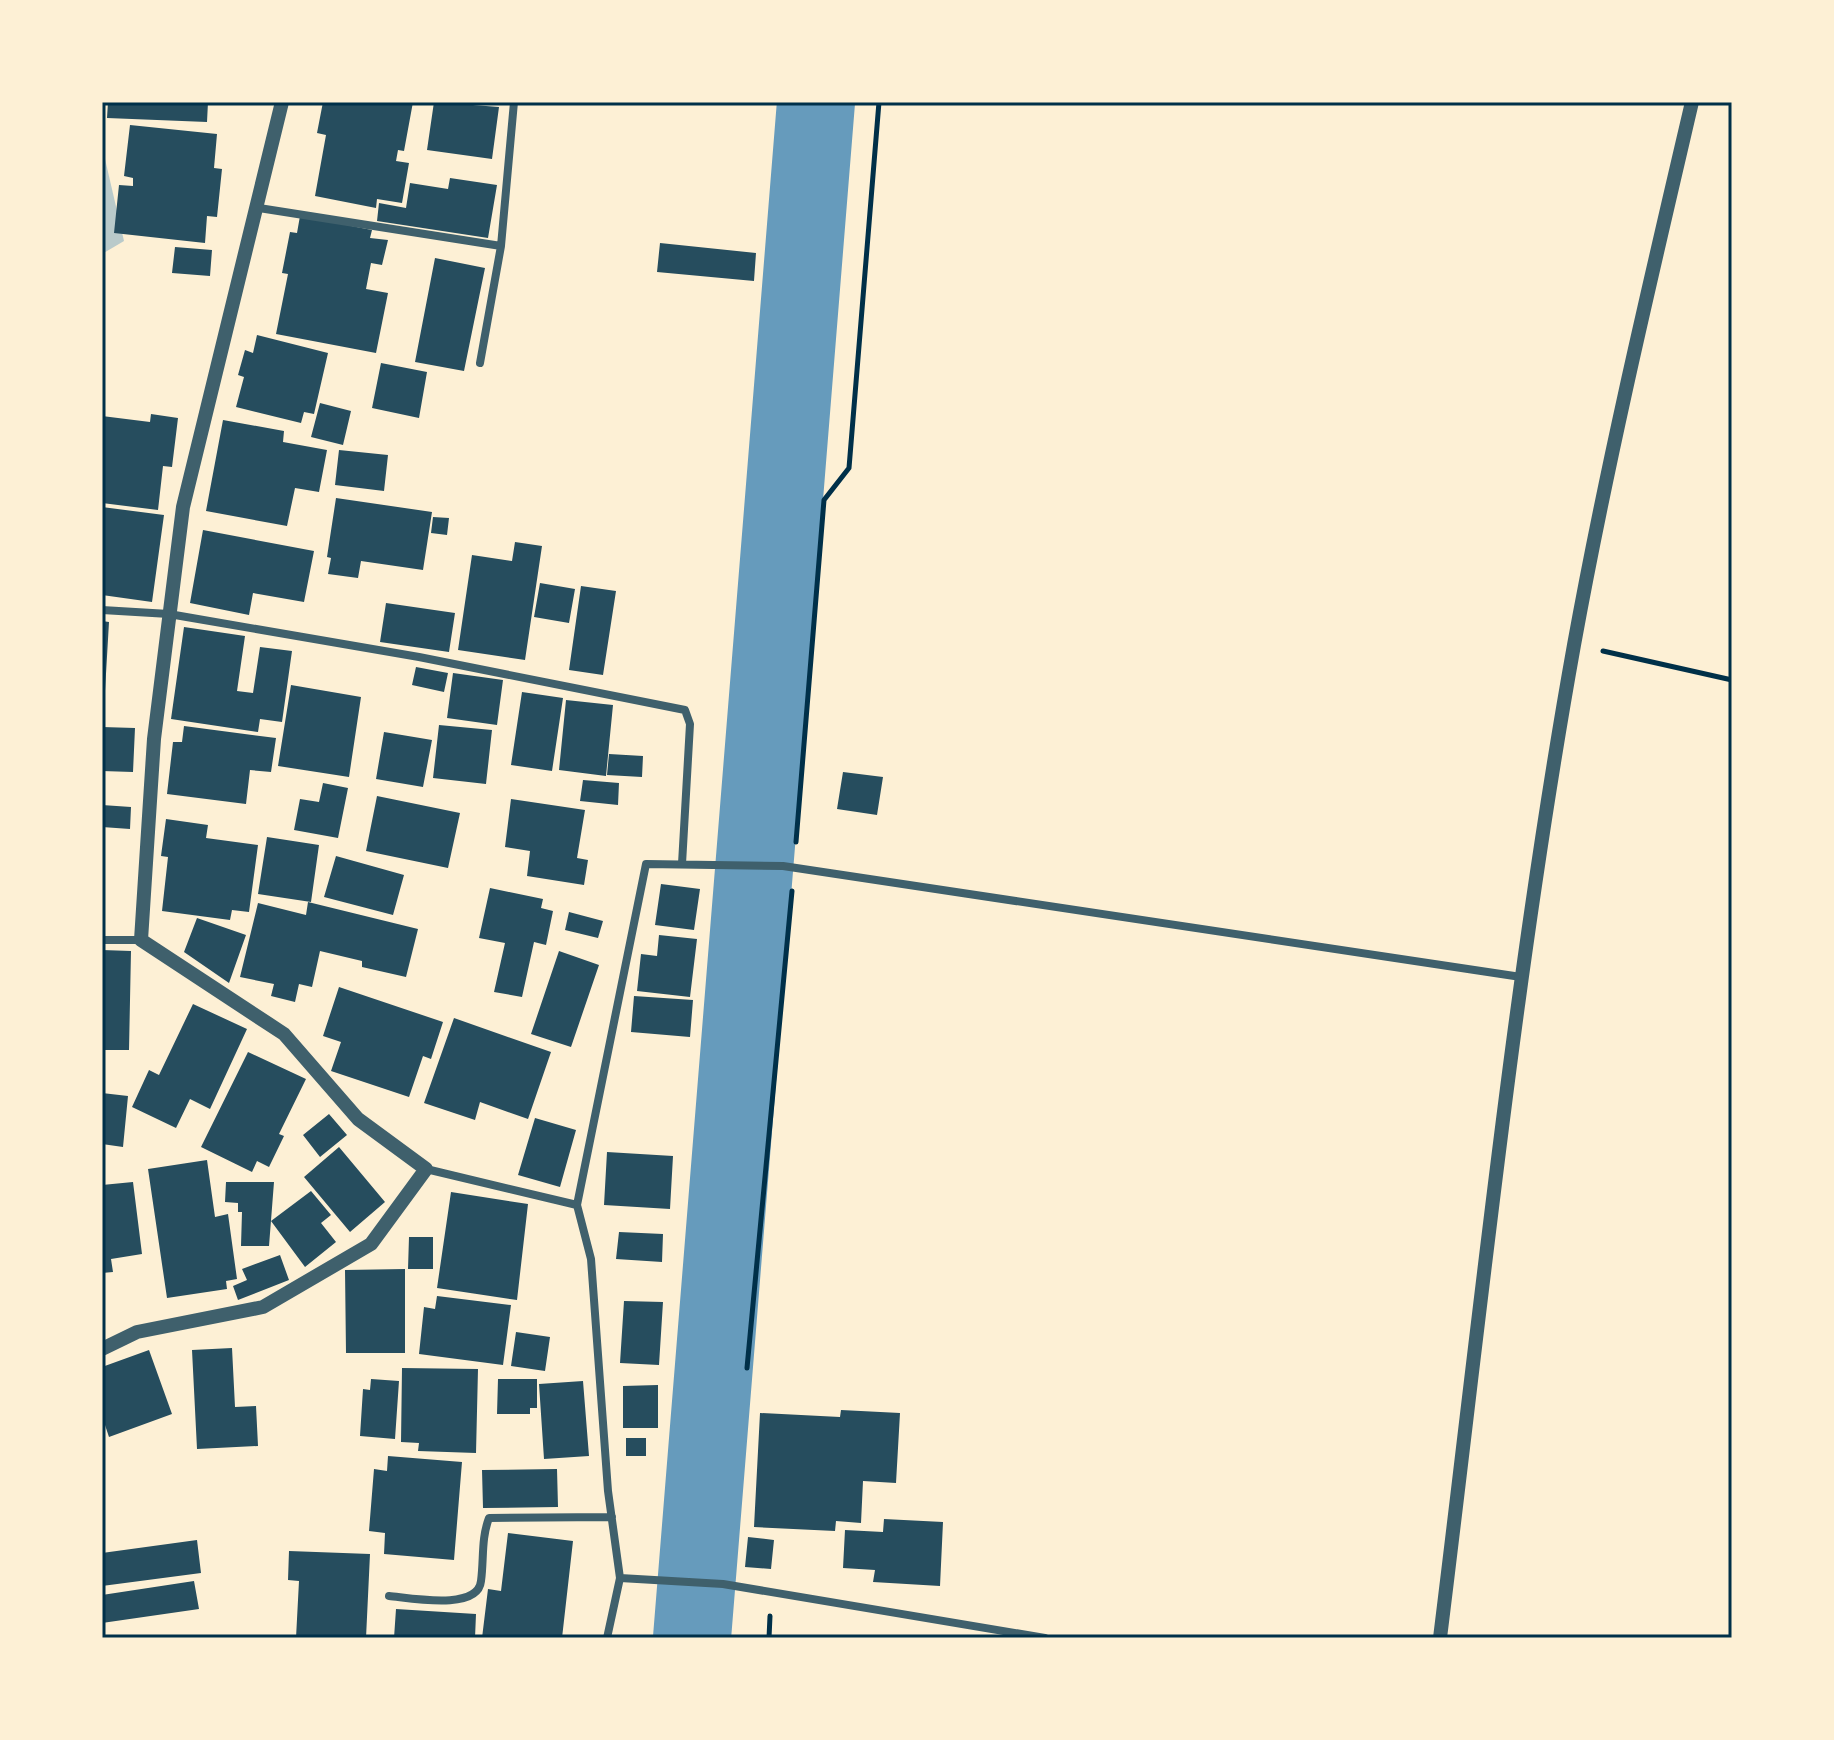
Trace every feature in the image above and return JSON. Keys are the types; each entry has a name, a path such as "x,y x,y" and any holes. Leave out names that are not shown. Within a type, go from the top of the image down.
{"street":[{"path":"141,940 154,739 183,507 259,208 282,102"},
{"path":"480,363 501,246 514,102"},
{"path":"1440,1638 1521,977 1574,645 1631,365 1692,102"},
{"path":"259,208 501,246"},
{"path":"102,610 169,614 434,660 685,710 690,724 682,864"},
{"path":"607,1638 620,1578 612,1517 591,1259 577,1205 646,864 783,866 1521,977"},
{"path":"102,940 141,940 284,1034 358,1119 426,1169 577,1205"},
{"path":"102,1349 137,1332 263,1307 371,1244 426,1169"},
{"path":"389,1596 454,1601 471,1596 481,1586 483,1534 489,1518 612,1517"},
{"path":"620,1578 723,1584 1045,1638"}],"path":[{"path":"747,1368 794,868 824,500 849,468 879,102"},
{"path":"1574,645 1732,680"}],"shaded area":[{"path":"102,146 124,241 102,254"}],"building":[{"path":"108,102 208,102 207,122 107,118"},
{"path":"323,102 413,102 404,151 398,150 396,161 409,163 402,203 377,199 376,208 315,196 326,135 317,133"},
{"path":"434,102 499,107 492,159 427,150"},
{"path":"130,125 217,134 214,168 222,169 217,217 207,216 205,243 114,233 119,185 133,186 133,178 124,176"},
{"path":"450,178 497,185 488,238 377,221 379,203 406,208 410,183 448,189"},
{"path":"300,216 372,230 370,238 388,240 382,265 371,263 366,289 388,293 376,353 276,334 288,274 282,273 290,232 297,233"},
{"path":"660,243 756,253 754,281 657,272"},
{"path":"175,247 212,250 210,276 172,273"},
{"path":"435,258 485,268 464,371 415,362"},
{"path":"257,335 328,353 314,414 304,412 301,423 236,407 244,377 238,375 245,350 253,353"},
{"path":"381,363 427,372 419,418 372,408"},
{"path":"320,403 351,411 343,445 311,437"},
{"path":"151,414 178,418 172,467 163,466 158,510 102,503 102,416 150,422"},
{"path":"223,420 284,431 283,442 327,450 319,492 295,488 287,526 206,511"},
{"path":"339,450 388,455 384,491 335,485"},
{"path":"336,498 432,512 423,570 361,561 358,578 328,574 331,558 327,557"},
{"path":"102,507 164,515 152,602 102,595"},
{"path":"433,517 449,518 447,535 431,533"},
{"path":"203,530 314,551 304,602 253,593 249,615 190,603"},
{"path":"515,542 542,546 525,660 458,650 472,555 512,561"},
{"path":"540,583 575,589 569,623 534,617"},
{"path":"581,586 616,591 603,675 569,670"},
{"path":"386,603 455,613 449,652 380,642"},
{"path":"102,621 109,622 104,708 102,708"},
{"path":"184,627 245,636 237,691 253,693 260,647 292,651 282,722 260,719 258,732 171,719"},
{"path":"416,667 448,673 444,692 412,685"},
{"path":"453,673 503,680 497,725 447,718"},
{"path":"291,685 361,697 349,777 278,766"},
{"path":"522,692 563,698 552,771 511,765"},
{"path":"566,700 613,705 606,776 559,770"},
{"path":"439,725 492,730 486,784 433,778"},
{"path":"184,726 276,738 271,772 250,770 246,804 167,794 173,742 182,742"},
{"path":"102,727 135,728 133,772 102,771"},
{"path":"384,732 432,740 423,787 376,779"},
{"path":"609,754 643,756 642,777 607,775"},
{"path":"843,772 883,777 877,815 837,809"},
{"path":"583,780 619,783 618,805 580,801"},
{"path":"323,783 348,788 338,838 294,830 300,799 319,802"},
{"path":"377,796 460,813 448,868 366,851"},
{"path":"511,799 585,810 577,858 588,860 584,885 527,876 530,851 505,847"},
{"path":"102,805 131,807 130,829 102,827"},
{"path":"166,819 208,825 206,838 258,845 249,912 232,910 230,920 162,911 168,857 161,856"},
{"path":"267,837 319,845 311,902 258,894"},
{"path":"336,856 404,875 393,915 324,897"},
{"path":"661,884 700,889 694,930 655,925"},
{"path":"490,888 543,899 541,908 553,911 546,945 534,942 522,997 494,992 505,943 479,938"},
{"path":"308,902 418,929 406,977 362,967 362,961 320,951 312,987 299,984 295,1002 271,996 274,984 240,977 258,903 306,915"},
{"path":"569,912 603,921 598,938 565,930"},
{"path":"197,918 246,935 229,983 184,952"},
{"path":"659,935 697,939 690,997 637,991 641,954 657,956"},
{"path":"102,950 131,951 129,1050 102,1050"},
{"path":"559,951 599,965 571,1047 531,1034"},
{"path":"339,987 443,1022 431,1059 423,1056 409,1097 331,1071 341,1042 323,1036"},
{"path":"634,996 693,1000 690,1037 631,1032"},
{"path":"193,1004 247,1029 210,1109 190,1099 176,1128 132,1107 149,1070 159,1075"},
{"path":"454,1018 551,1052 528,1119 480,1102 475,1120 424,1103"},
{"path":"248,1052 306,1079 279,1134 284,1136 269,1167 257,1161 252,1172 201,1147"},
{"path":"102,1093 128,1096 123,1147 102,1144"},
{"path":"329,1114 347,1135 320,1157 303,1135"},
{"path":"535,1118 576,1130 560,1187 518,1175"},
{"path":"339,1147 385,1202 350,1232 304,1177"},
{"path":"607,1152 673,1156 670,1209 604,1205"},
{"path":"207,1160 215,1217 228,1214 237,1279 226,1281 227,1289 167,1298 148,1169"},
{"path":"133,1182 142,1254 111,1259 113,1272 102,1273 102,1185"},
{"path":"226,1182 274,1182 269,1246 241,1246 242,1212 238,1212 238,1203 225,1202"},
{"path":"311,1191 331,1215 321,1223 336,1242 305,1267 271,1221"},
{"path":"451,1192 528,1204 517,1300 437,1288"},
{"path":"619,1232 663,1234 662,1262 616,1259"},
{"path":"409,1237 433,1237 433,1269 408,1269"},
{"path":"280,1255 289,1280 238,1300 233,1286 247,1280 242,1269"},
{"path":"405,1269 405,1353 346,1353 345,1270"},
{"path":"437,1296 511,1305 503,1365 419,1354 424,1307 435,1309"},
{"path":"624,1301 663,1302 659,1365 620,1363"},
{"path":"516,1332 550,1337 545,1371 511,1366"},
{"path":"232,1348 235,1407 256,1406 258,1446 197,1449 192,1350"},
{"path":"149,1350 172,1414 109,1437 105,1425 102,1426 102,1367"},
{"path":"402,1368 478,1369 476,1453 418,1451 419,1443 401,1442"},
{"path":"371,1379 399,1381 395,1439 360,1436 363,1389 370,1390"},
{"path":"498,1379 537,1379 537,1408 530,1408 530,1414 497,1414"},
{"path":"583,1381 589,1456 544,1459 539,1384"},
{"path":"658,1385 658,1428 623,1428 623,1386"},
{"path":"841,1410 900,1413 896,1483 863,1481 861,1523 836,1521 835,1531 754,1527 760,1413 840,1417"},
{"path":"626,1438 646,1438 646,1456 626,1456"},
{"path":"388,1456 462,1462 454,1560 384,1554 385,1533 369,1531 374,1469 387,1471"},
{"path":"557,1469 558,1507 483,1508 482,1470"},
{"path":"884,1519 943,1522 940,1586 873,1582 875,1570 843,1568 845,1530 883,1532"},
{"path":"508,1533 573,1541 562,1638 482,1638 488,1589 501,1591"},
{"path":"748,1537 774,1540 771,1569 745,1567"},
{"path":"197,1540 201,1573 102,1586 102,1553"},
{"path":"289,1551 370,1554 366,1638 296,1638 299,1581 288,1580"},
{"path":"194,1581 199,1609 102,1623 102,1595"},
{"path":"396,1609 476,1614 475,1638 394,1638"}],"waterway":[{"path":"692,1638 816,102"}]}
